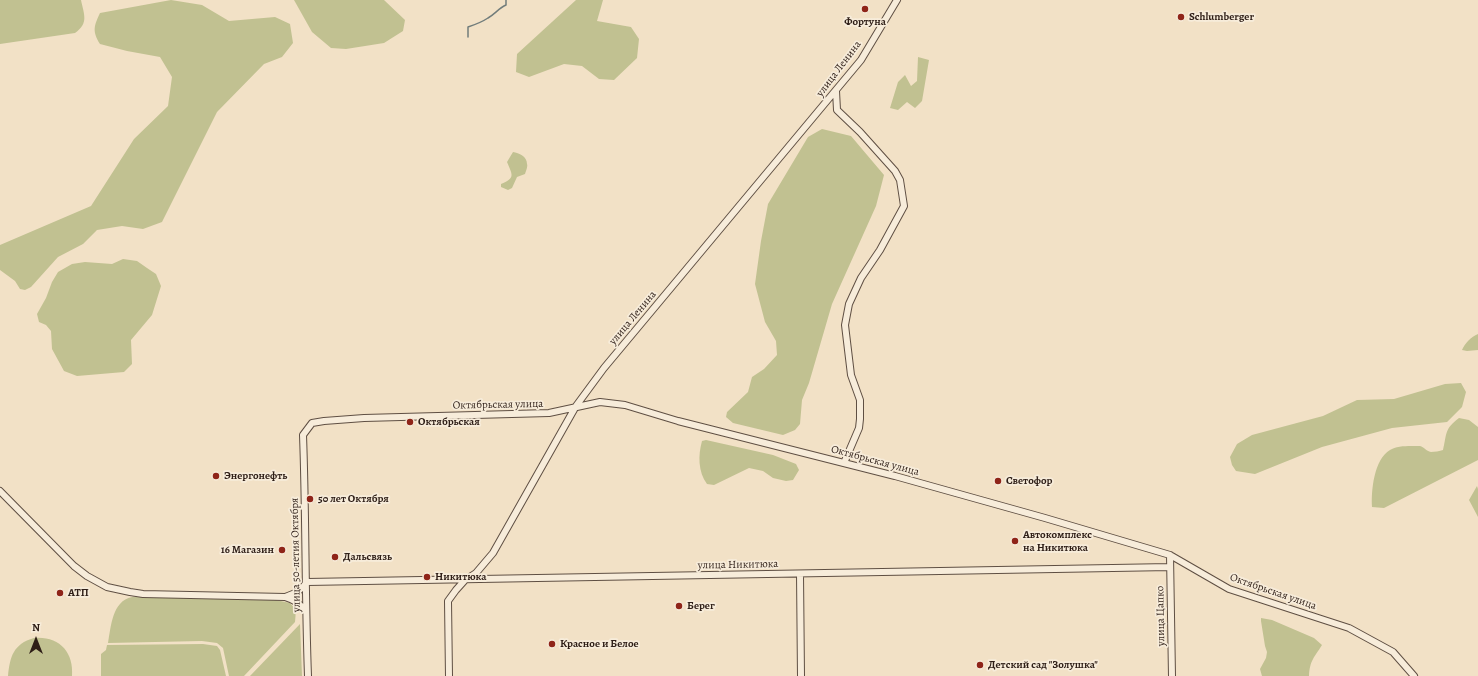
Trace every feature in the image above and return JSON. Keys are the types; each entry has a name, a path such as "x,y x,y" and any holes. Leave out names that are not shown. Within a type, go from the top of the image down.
{"street":[{"name":"улица Ленина","path":"449,676 448,601 465,580 476,573 493,553 576,406 604,368 861,60 896,0"},
{"path":"836,91 837,110"},
{"path":"822,108 837,110 860,132 895,171 900,180 904,206 880,250 861,278 849,304 845,325 851,375 860,400 860,419 859,428 844,463"},
{"name":"Октябрьская улица","path":"303,435 312,423 324,421 364,418 549,414 576,406 600,402 625,405 678,421 844,463 1045,518 1170,555 1229,590 1349,628 1392,652 1414,676"},
{"name":"улица 50-летия Октября","path":"303,435 308,676"},
{"path":"0,491 68,560 87,576 107,586 143,594 285,597 295,600 302,606 306,613"},
{"name":"улица Цапко","path":"1170,555 1172,676"},
{"name":"улица Никитюка","path":"307,582 1170,567"},
{"path":"800,574 801,676"},
{"path":"285,597 294,594 303,588 307,582"}],"green space":[{"path":"0,0 81,0 84,22 75,33 0,44"},
{"path":"171,0 202,5 229,21 275,17 290,24 293,43 282,57 264,64 217,112 162,222 143,229 122,226 97,230 83,244 58,257 31,287 25,290 20,289 15,281 0,270 0,245 91,206 134,139 168,106 172,77 160,57 100,44 96,36 95,28 100,13"},
{"path":"294,0 384,0 405,20 403,31 384,43 346,49 331,48 312,32"},
{"path":"576,0 603,0 597,21 631,27 639,39 637,58 614,80 599,79 582,66 564,64 529,77 516,72 517,54"},
{"path":"918,57 929,60 922,101 915,108 907,102 898,110 890,108 898,82 905,75 911,86 917,81"},
{"path":"822,129 851,136 884,175 876,206 832,304 809,383 802,400 800,424 795,430 783,435 733,423 726,417 727,412 748,392 752,377 764,369 777,355 776,341 765,322 755,284 768,204 808,137"},
{"path":"513,152 520,154 526,159 527,166 525,174 517,177 512,188 508,190 501,187 501,184 509,180 512,176 507,162"},
{"path":"123,259 137,261 156,274 161,286 152,315 131,340 132,364 124,372 77,376 64,371 52,349 51,331 46,325 39,322 37,314 46,298 52,282 58,272 72,264 85,262 112,264"},
{"path":"1478,334 1478,350 1462,350 1468,340"},
{"path":"1461,383 1466,392 1462,407 1447,422 1392,428 1322,447 1255,474 1236,471 1232,465 1230,457 1237,444 1252,435 1323,416 1357,400 1394,399 1445,384"},
{"path":"1459,418 1469,420 1478,427 1478,460 1384,508 1372,507 1373,484 1380,460 1385,454 1393,448 1404,446 1420,446 1431,452 1443,450 1448,429"},
{"path":"706,440 773,455 796,464 799,470 793,480 786,481 773,478 763,471 749,468 714,485 707,484 700,469 699,458 702,441"},
{"path":"1477,486 1478,489 1478,517 1469,500"},
{"path":"148,596 276,600 290,603 296,610 295,622 244,676 229,676 223,648 217,643 202,641 108,643 116,609 120,604 125,599 132,597"},
{"path":"1261,618 1272,620 1314,638 1322,645 1311,663 1309,676 1262,676 1260,669 1266,658 1267,652"},
{"path":"300,624 302,676 250,676"},
{"path":"34,638 51,640 63,647 70,660 72,676 8,676 10,663 14,652 21,644"},
{"path":"203,644 217,646 220,650 226,676 101,676 101,654 106,650 107,645"}],"waterway":[{"path":"468,37 468,27 481,22 506,5 506,0"}],"place":[{"name":"Фортуна","path":"865,9"},
{"name":"Schlumberger","path":"1181,17"},
{"name":"Октябрьская","path":"410,422"},
{"name":"Энергонефть","path":"216,476"},
{"name":"Светофор","path":"998,481"},
{"name":"50 лет Октября","path":"310,499"},
{"name":"Автокомплекс на Никитюка","path":"1015,541"},
{"name":"16 Магазин","path":"282,550"},
{"name":"Дальсвязь","path":"335,557"},
{"name":"Никитюка","path":"427,577"},
{"name":"АТП","path":"60,593"},
{"name":"Берег","path":"679,606"},
{"name":"Красное и Белое","path":"552,644"},
{"name":"Детский сад \"Золушка\"","path":"980,665"}]}
